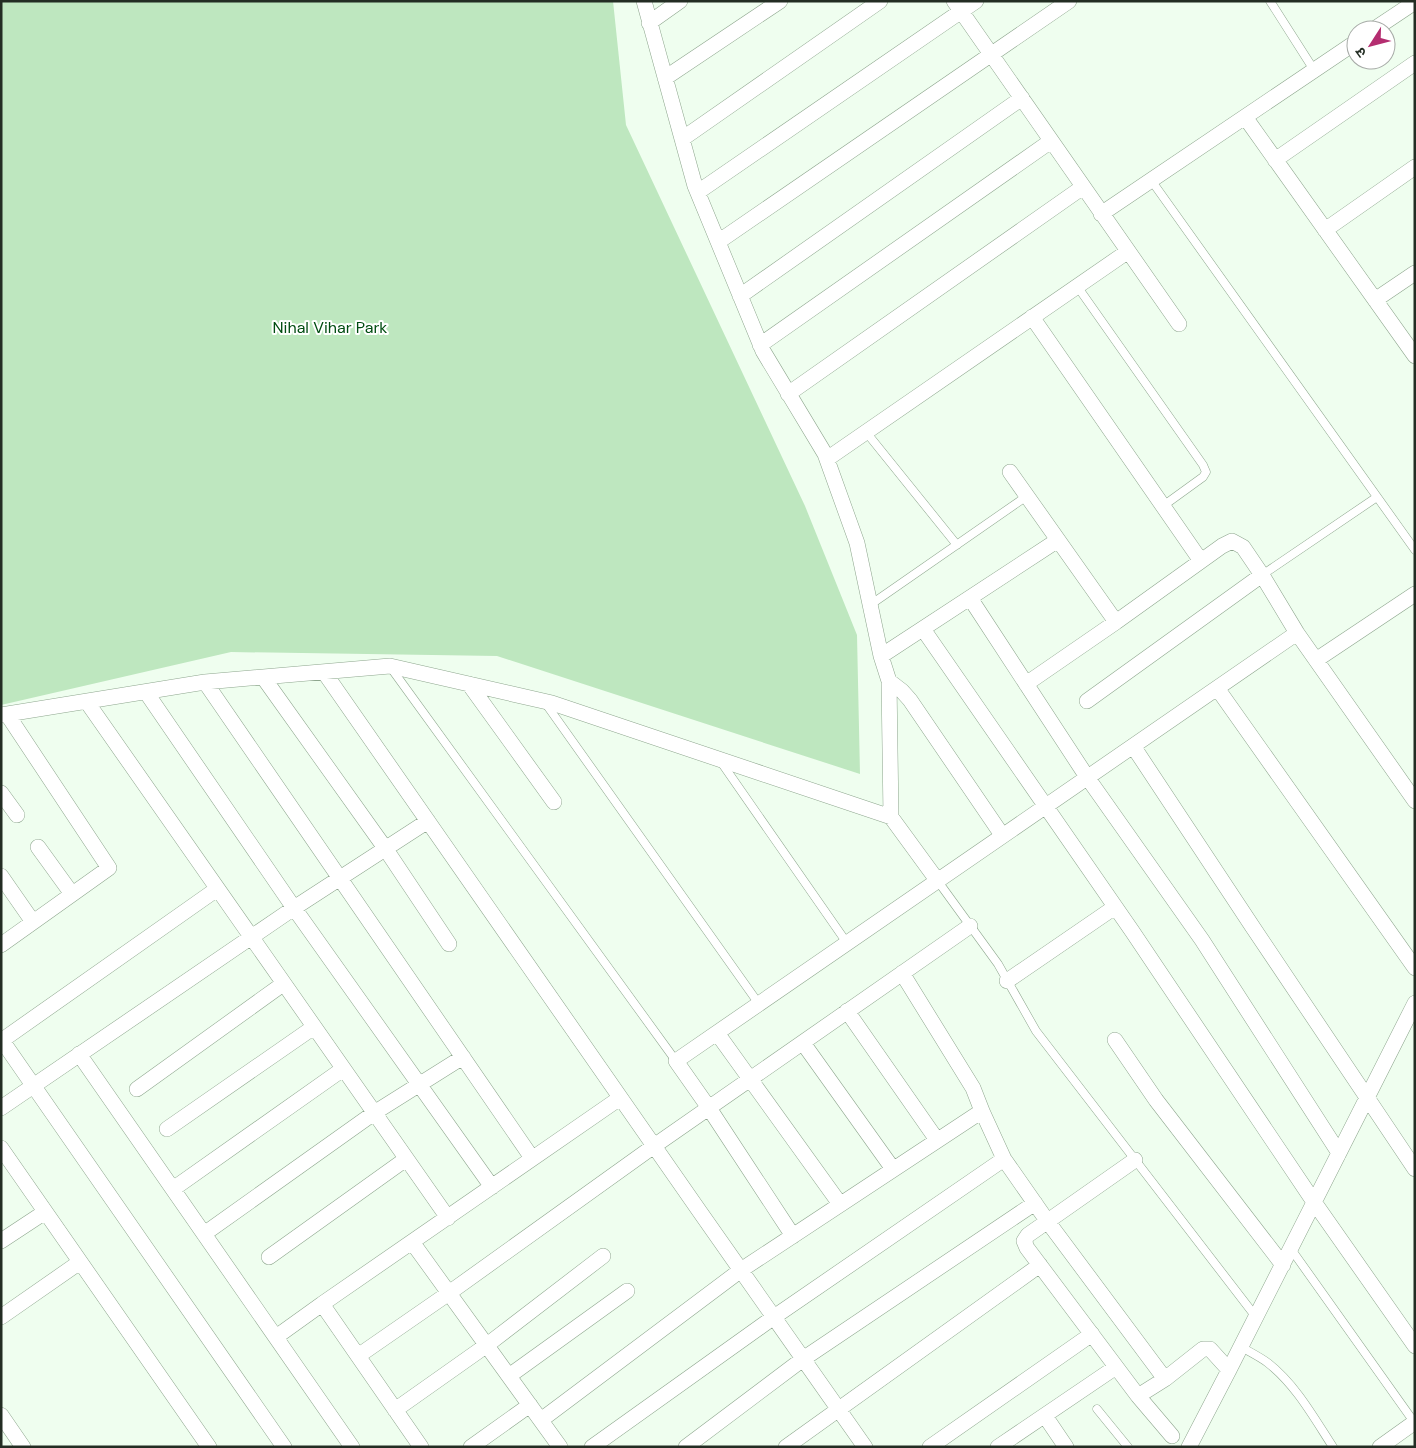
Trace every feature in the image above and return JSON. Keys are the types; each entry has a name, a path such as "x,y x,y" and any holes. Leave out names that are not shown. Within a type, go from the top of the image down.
{"street":[{"path":"644,1 698,192 760,345 825,454 857,542 881,656 889,682 891,817 937,880"},
{"path":"649,23 680,1"},
{"path":"665,78 780,1"},
{"path":"682,138 880,1"},
{"path":"698,192 958,6 976,1"},
{"path":"718,242 1069,1"},
{"path":"1389,20 1415,2"},
{"path":"958,6 1127,252 1179,324"},
{"path":"1101,214 1346,49"},
{"path":"1275,160 1412,71"},
{"path":"740,296 1022,98"},
{"path":"1245,117 1415,356"},
{"path":"760,345 1051,141"},
{"path":"1325,230 1415,167"},
{"path":"788,394 1083,187"},
{"path":"826,459 1127,252"},
{"path":"1375,300 1415,273"},
{"path":"1032,317 1201,561"},
{"path":"1010,472 1116,622"},
{"path":"881,656 1058,540"},
{"path":"1026,684 1222,546 1232,541 1242,547 1262,575 1297,633 1415,801"},
{"path":"1087,701 1262,575"},
{"path":"1316,660 1415,594"},
{"path":"970,598 1087,777 1202,940 1339,1153"},
{"path":"923,629 1115,907 1314,1202 1415,1346"},
{"path":"792,1236 709,1108 676,1061 1297,633"},
{"path":"1,945 109,868 4,714 205,682 390,666 544,701 891,817"},
{"path":"324,672 865,1447"},
{"path":"263,677 385,848 449,944"},
{"path":"205,682 532,1158"},
{"path":"889,682 902,690 910,700 1002,835"},
{"path":"469,684 554,802"},
{"path":"1217,688 1415,968"},
{"path":"146,692 294,908 492,1188"},
{"path":"87,702 448,1218"},
{"path":"1133,746 1415,1169"},
{"path":"1,793 17,815"},
{"path":"1,1108 250,937 428,821"},
{"path":"38,846 72,894"},
{"path":"1,876 34,922"},
{"path":"217,889 2,1040 284,1447"},
{"path":"1007,981 1115,907"},
{"path":"358,1356 749,1079 970,926"},
{"path":"902,974 974,1088 982,1111 1004,1159 1048,1222 1165,1379"},
{"path":"137,1088 283,984"},
{"path":"1189,1447 1230,1370 1415,1003"},
{"path":"848,1011 937,1140"},
{"path":"168,1130 314,1028"},
{"path":"717,1033 840,1204"},
{"path":"1115,1040 1156,1100 1282,1265"},
{"path":"802,1042 893,1169"},
{"path":"79,1054 352,1447"},
{"path":"204,1234 374,1113 463,1057"},
{"path":"173,1189 343,1069"},
{"path":"276,1337 620,1098"},
{"path":"541,1420 741,1270 982,1111"},
{"path":"1,1148 209,1447"},
{"path":"269,1256 406,1159"},
{"path":"592,1447 774,1317 1004,1159"},
{"path":"1135,1160 1028,1235 1024,1241 1040,1266 1138,1396 1172,1436"},
{"path":"686,1447 803,1359 1036,1203"},
{"path":"1,1241 45,1212"},
{"path":"412,1242 560,1447"},
{"path":"395,1410 487,1345 603,1256"},
{"path":"1,1317 80,1262"},
{"path":"786,1447 1040,1266"},
{"path":"509,1376 627,1291"},
{"path":"322,1304 420,1447"},
{"path":"930,1447 1092,1334"},
{"path":"1138,1396 1165,1379 1203,1349 1210,1349 1230,1370"},
{"path":"998,1447 1116,1367"},
{"path":"471,1447 530,1405"},
{"path":"1,1415 22,1446"},
{"path":"1045,1416 1066,1447"},
{"path":"1383,1446 1415,1422"}],"lane":[{"path":"1270,1 1314,70"},
{"path":"1151,180 1415,550"},
{"path":"1077,286 1203,465 1206,472 1203,477 1163,506"},
{"path":"866,432 957,546"},
{"path":"870,605 1027,496"},
{"path":"1262,575 1377,497"},
{"path":"390,666 676,1061"},
{"path":"544,701 759,1004"},
{"path":"718,759 847,943"},
{"path":"937,880 998,964 1036,1031 1256,1317"},
{"path":"1291,1249 1415,1422"},
{"path":"1241,1346 1268,1364 1286,1380 1302,1400 1333,1447"},
{"path":"1097,1409 1128,1447"}],"green space":[{"name":"Nihal Vihar Park","path":"1,1 613,1 626,125 805,506 857,635 860,774 497,656 231,652 1,705"}]}
